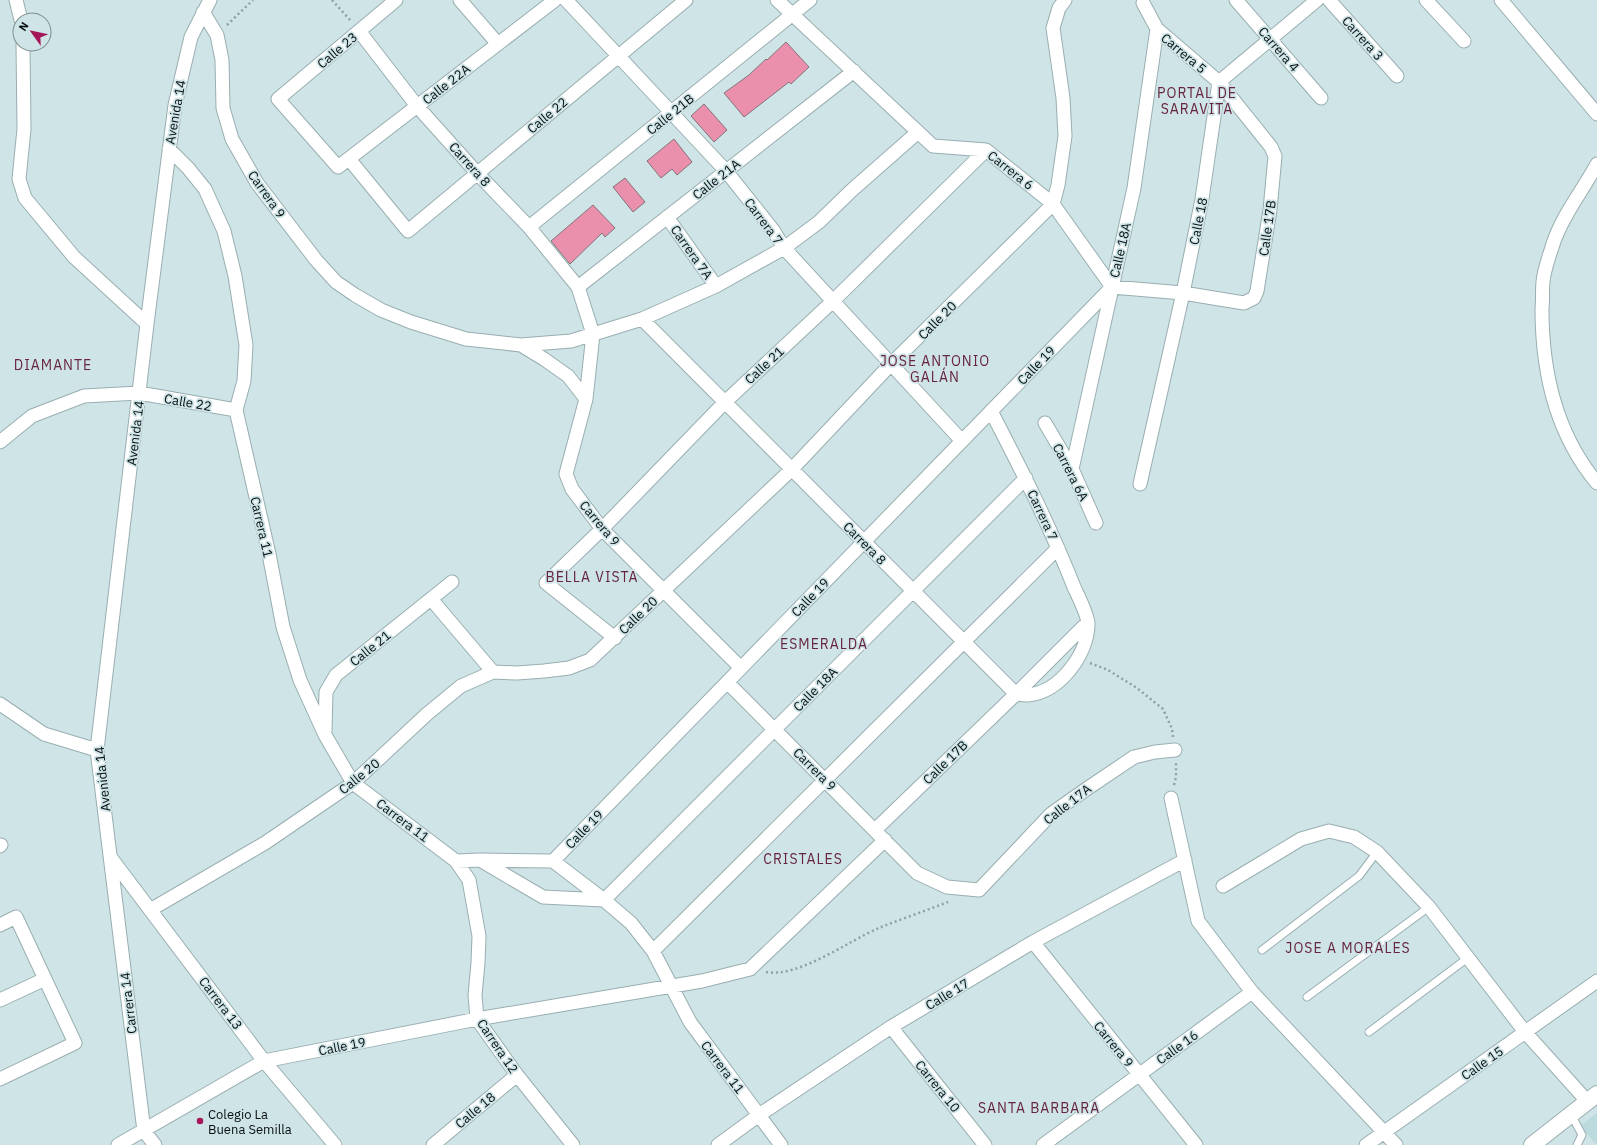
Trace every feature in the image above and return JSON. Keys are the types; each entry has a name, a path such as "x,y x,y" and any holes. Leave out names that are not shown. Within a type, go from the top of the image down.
{"street":[{"path":"16,0 19,12"},
{"name":"Avenida 14","path":"111,858 97,750 140,393 146,324 174,105 191,37 210,0"},
{"name":"Calle 23","path":"338,167 278,99 396,0"},
{"path":"460,0 498,44"},
{"name":"Calle 22A","path":"338,167 555,0"},
{"name":"Carrera 7","path":"566,0 670,113 726,171 773,230 784,248 962,441"},
{"name":"Calle 22","path":"349,159 408,231 686,0"},
{"name":"Carrera 6","path":"777,0 933,146 986,150 1053,204 1112,287"},
{"path":"1053,204 1058,185 1065,136 1063,98 1053,28 1059,8 1065,0"},
{"name":"Carrera 4","path":"1236,0 1271,38 1321,98"},
{"path":"1219,82 1317,0"},
{"name":"Carrera 3","path":"1329,0 1397,76"},
{"path":"1426,0 1464,41"},
{"path":"1501,0 1597,114"},
{"name":"Calle 21B","path":"529,227 792,14 806,1"},
{"name":"Carrera 5","path":"1143,3 1157,29 1219,82 1271,147 1275,156"},
{"name":"Carrera 9","path":"203,12 217,35 222,60 223,108 232,138 257,183 316,260 336,282 381,310 411,322 466,339 521,345"},
{"name":"Calle 18A","path":"1072,469 1134,188 1157,29"},
{"name":"Carrera 8","path":"359,31 418,106 477,173 529,227 578,287 593,334"},
{"path":"23,52 24,129 19,179 25,198 74,257 146,324"},
{"name":"Calle 21A","path":"578,287 854,71"},
{"name":"Calle 18","path":"1140,484 1184,293 1202,199 1219,82"},
{"path":"521,345 571,341 642,319 716,286 784,248 819,222 852,190 918,132"},
{"name":"Carrera 11","path":"169,149 188,168 205,189 224,231 235,276 246,345 244,382 236,410 269,554 283,627 300,680 325,735 354,783 456,861"},
{"name":"Calle 21","path":"615,638 546,583 602,529 725,402 833,301 986,150"},
{"name":"Calle 17B","path":"1184,293 1244,303 1254,298 1257,291 1270,210 1275,156"},
{"path":"1597,164 1573,202 1555,239 1543,282 1542,335 1548,375 1558,418 1585,469 1597,483"},
{"name":"Calle 20","path":"150,910 265,843 354,783 427,714 461,686 493,672 517,673 569,668 590,660 792,469 891,364 1053,204"},
{"name":"Carrera 7A","path":"667,217 716,286"},
{"path":"1112,287 1184,293"},
{"name":"Calle 19","path":"553,861 1112,287"},
{"name":"Carrera 8","path":"642,319 1016,694"},
{"name":"Carrera 9","path":"593,334 586,398 566,474 572,489 602,529 741,668"},
{"path":"521,345 568,376 586,398"},
{"name":"Calle 22","path":"0,442 32,416 84,396 140,393 236,410"},
{"name":"Carrera 7","path":"991,411 1026,478 1058,548 1088,622"},
{"name":"Carrera 6A","path":"1045,423 1072,469 1096,523"},
{"name":"Calle 18A","path":"604,900 1026,478"},
{"path":"653,951 1058,548"},
{"name":"Calle 21","path":"325,735 326,692 336,675 452,582"},
{"path":"431,599 493,672"},
{"path":"1016,694 1028,695 1042,691 1061,680 1078,659 1086,641 1088,622"},
{"path":"1016,694 1088,622"},
{"name":"Carrera 9","path":"727,682 917,873 947,886 979,890"},
{"name":"Calle 17B","path":"875,830 1016,694"},
{"path":"0,704 44,734 97,750"},
{"name":"Calle 17A","path":"979,890 1051,814 1134,757 1154,752 1175,750"},
{"path":"1171,798 1198,921 1252,992 1396,1145"},
{"path":"1223,886 1301,839 1329,831 1354,837 1377,852 1429,907 1469,957 1525,1032 1592,1097 1532,1145"},
{"path":"750,969 885,840"},
{"name":"Carrera 13","path":"111,858 264,1061 335,1145"},
{"name":"Carrera 14","path":"111,858 144,1132"},
{"path":"480,860 543,897 604,900"},
{"name":"Calle 17","path":"718,1145 759,1115 891,1027 1032,942 1185,860"},
{"path":"456,861 553,861 604,900"},
{"name":"Carrera 12","path":"456,861 470,880 479,936 475,995 477,1019 517,1075 573,1145"},
{"name":"Carrera 11","path":"604,900 631,923 653,951 690,1022 781,1145"},
{"path":"0,925 16,917 75,1043 0,1079"},
{"name":"Carrera 9","path":"1032,942 1196,1145"},
{"name":"Calle 19","path":"118,1145 144,1132 264,1061 477,1019 702,981 750,969"},
{"path":"0,1000 45,978"},
{"name":"Calle 15","path":"1366,1145 1597,981"},
{"name":"Calle 16","path":"1044,1145 1252,992"},
{"name":"Carrera 10","path":"891,1027 985,1145"},
{"name":"Calle 18","path":"433,1145 517,1075"},
{"path":"144,1132 155,1145"}],"lane":[{"path":"1262,950 1359,876 1377,852"},
{"path":"1307,997 1429,907"},
{"path":"1369,1032 1469,957"},
{"path":"1571,1113 1582,1135 1577,1145"}],"path":[{"path":"217,35 253,0"},
{"path":"332,0 359,31"},
{"path":"1078,659 1108,670 1137,688 1163,709 1172,729 1175,750 1176,777 1171,798"},
{"path":"750,969 774,973 798,968 878,928 950,901"}],"shaded area":[{"path":"1597,1113 1597,1145 1580,1126"}],"building":[{"path":"786,42 809,67 791,84 789,82 744,117 724,93 749,75"},
{"path":"704,104 727,130 714,142 691,116"},
{"path":"674,139 692,162 677,175 672,169 661,178 647,161"},
{"path":"625,178 645,202 633,212 613,187"},
{"path":"593,205 615,228 605,237 602,233 570,264 551,241"}],"place":[{"name":"Colegio La Buena Semilla","path":"200,1121"}],"district":[{"name":"PORTAL DE SARAVITA","path":"1197,102"},
{"name":"DIAMANTE","path":"53,365"},
{"name":"JOSE ANTONIO GALÁN","path":"935,370"},
{"name":"BELLA VISTA","path":"592,577"},
{"name":"ESMERALDA","path":"824,644"},
{"name":"CRISTALES","path":"803,859"},
{"name":"JOSE A MORALES","path":"1348,948"},
{"name":"SANTA BARBARA","path":"1039,1108"}]}
